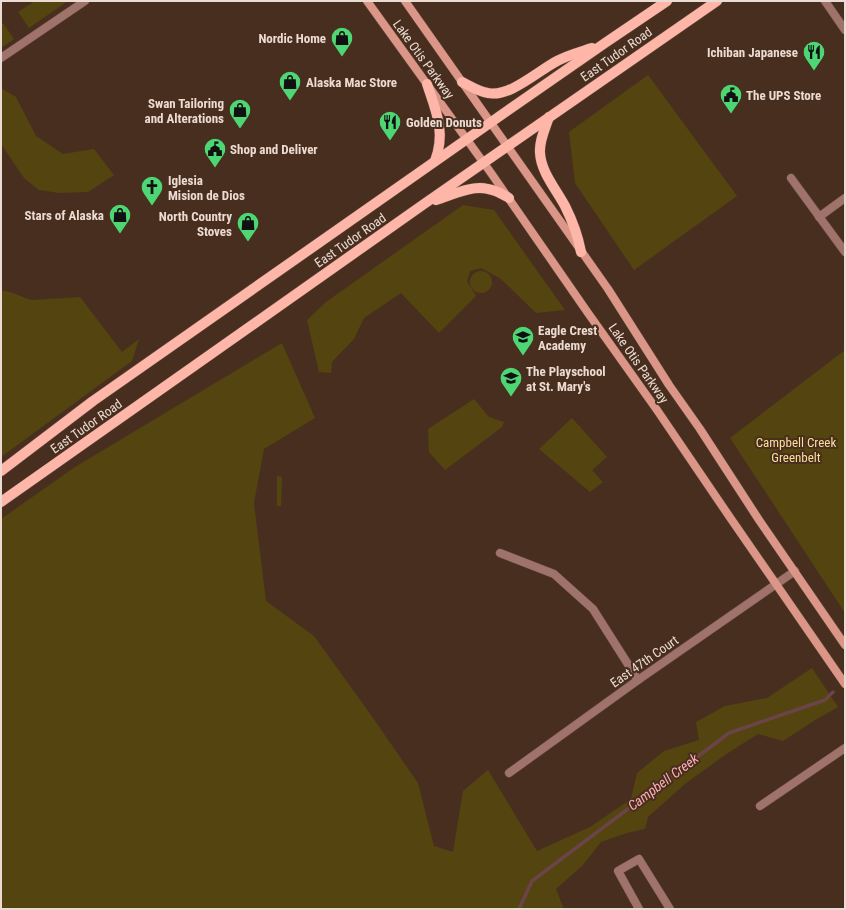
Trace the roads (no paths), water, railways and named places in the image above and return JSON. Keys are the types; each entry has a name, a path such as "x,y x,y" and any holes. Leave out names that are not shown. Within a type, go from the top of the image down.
{"main road":[{"name":"Lake Otis Parkway","path":"367,1 484,163 657,410 845,684"},
{"name":"Lake Otis Parkway","path":"405,1 582,252 627,318 672,390 845,644"},
{"name":"East Tudor Road","path":"1,471 93,401 490,122 668,1"},
{"name":"East Tudor Road","path":"1,502 424,204 717,1"},
{"path":"462,82 475,89 488,93 504,93 557,61 605,43"},
{"path":"427,84 439,121 441,134 440,147 435,161"},
{"path":"549,117 541,141 541,160 571,219 579,239 582,252"},
{"path":"424,204 479,188 493,190 508,198"}],"street":[{"path":"1,58 85,1"},
{"path":"825,1 845,30"},
{"path":"791,178 845,252"},
{"path":"819,217 845,198"},
{"path":"500,554 554,574 588,604 593,609 638,680"},
{"name":"East 47th Court","path":"508,773 638,680 795,571"},
{"path":"760,806 845,748"},
{"path":"639,909 618,871 639,859 670,909"}],"waterway":[{"name":"Campbell Creek","path":"519,909 532,881 729,733 825,700 833,692"}],"place":[{"name":"Nordic Home","path":"342,58"},
{"name":"Ichiban Japanese","path":"814,72"},
{"name":"Alaska Mac Store","path":"290,102"},
{"name":"The UPS Store","path":"731,114"},
{"name":"Swan Tailoring and Alterations","path":"240,130"},
{"name":"Golden Donuts","path":"390,142"},
{"name":"Shop and Deliver","path":"215,168"},
{"name":"Iglesia Mision de Dios","path":"152,206"},
{"name":"Stars of Alaska","path":"120,234"},
{"name":"North Country Stoves","path":"248,242"},
{"name":"Eagle Crest Academy","path":"523,356"},
{"name":"The Playschool at St. Mary's","path":"511,398"}],"park label":[{"name":"Campbell Creek Greenbelt","path":"796,450"}]}
